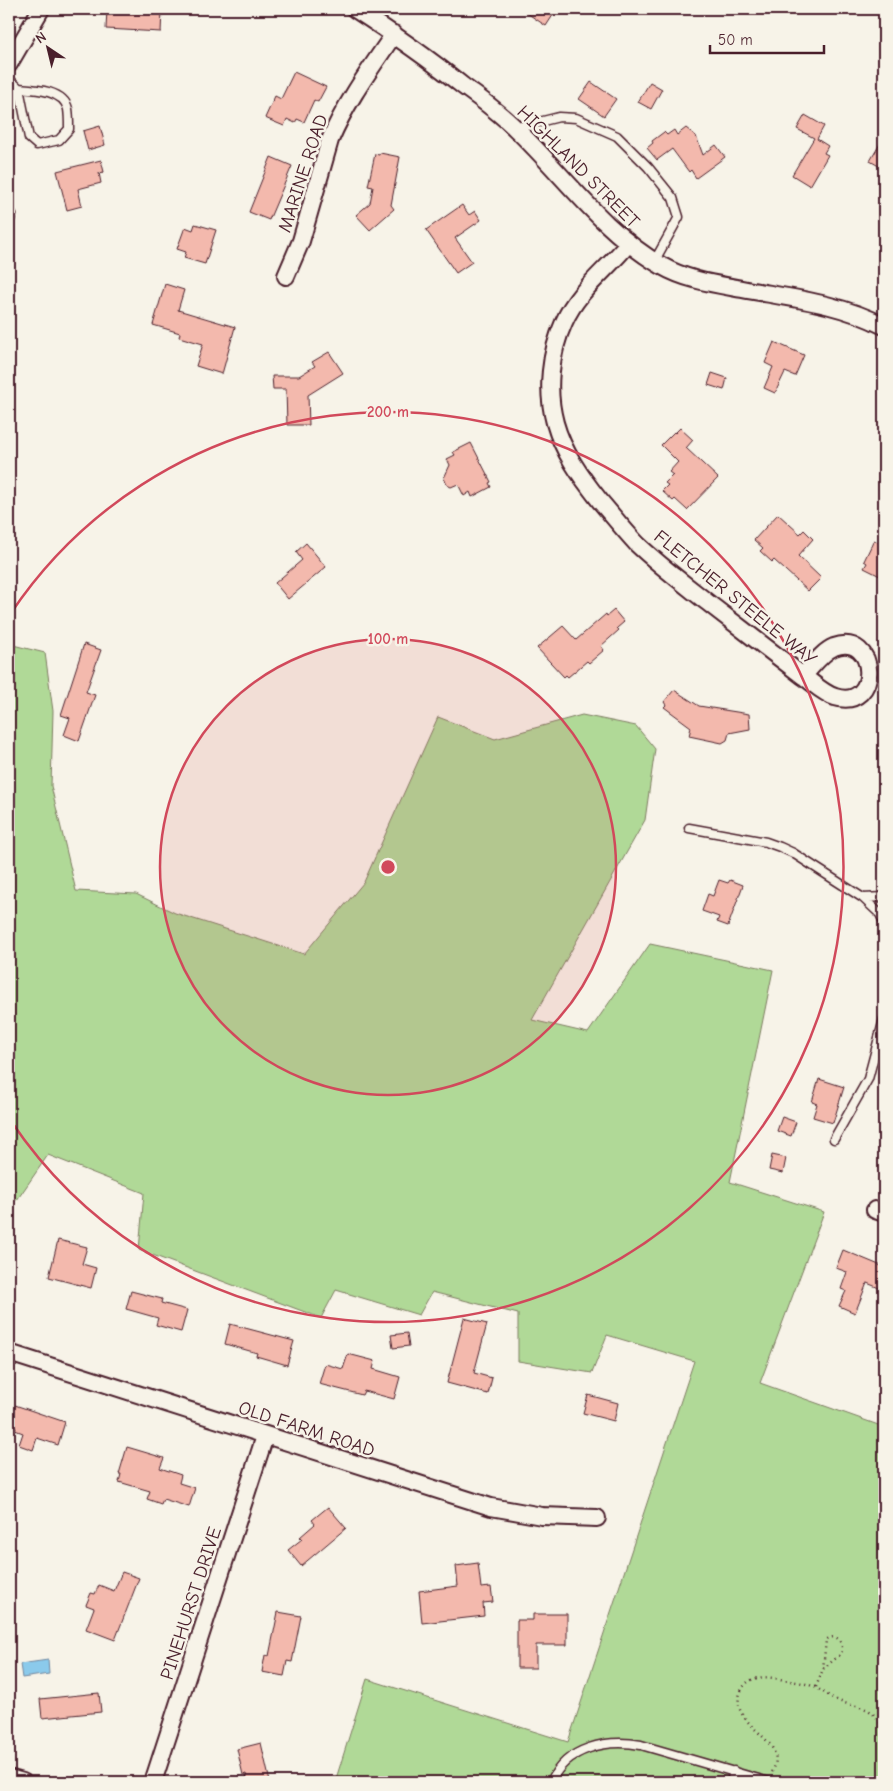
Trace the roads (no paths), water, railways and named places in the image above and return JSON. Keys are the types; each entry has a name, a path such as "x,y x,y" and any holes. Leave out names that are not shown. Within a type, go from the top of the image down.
{"street":[{"path":"9,64 41,9"},
{"name":"HIGHLAND STREET","path":"355,9 394,34 456,80 515,128 604,222 628,244 654,262 674,272 703,281 840,308 884,326"},
{"name":"MARINE ROAD","path":"286,276 301,241 335,127 348,102 394,34"},
{"name":"FLETCHER STEELE WAY","path":"628,244 581,293 561,329 554,355 550,384 553,414 561,440 586,482 638,544 667,570 803,676 828,694 837,698 850,698 864,688 870,672 866,659 861,652 848,646 835,647 827,652 803,676"},
{"name":"OLD FARM ROAD","path":"9,1353 498,1509 558,1518 597,1518"},
{"name":"PINEHURST DRIVE","path":"153,1782 265,1436"},
{"path":"9,1778 23,1782"}],"lane":[{"path":"9,79 19,88 40,90 58,96 68,107 69,129 59,140 38,145 29,138 19,88"},
{"path":"515,128 559,117 576,118 617,136 648,167 674,198 679,218 654,262"},
{"path":"9,209 12,214 9,222"},
{"path":"689,828 766,842 793,853 863,898 880,914 884,922"},
{"path":"863,898 884,897"},
{"path":"834,1139 868,1079 884,1019"},
{"path":"552,1782 556,1772 570,1758 587,1748 615,1742 641,1745 768,1782"},
{"path":"731,1782 734,1771"}],"water":[{"path":"48,1660 49,1674 22,1678 20,1664"}]}
